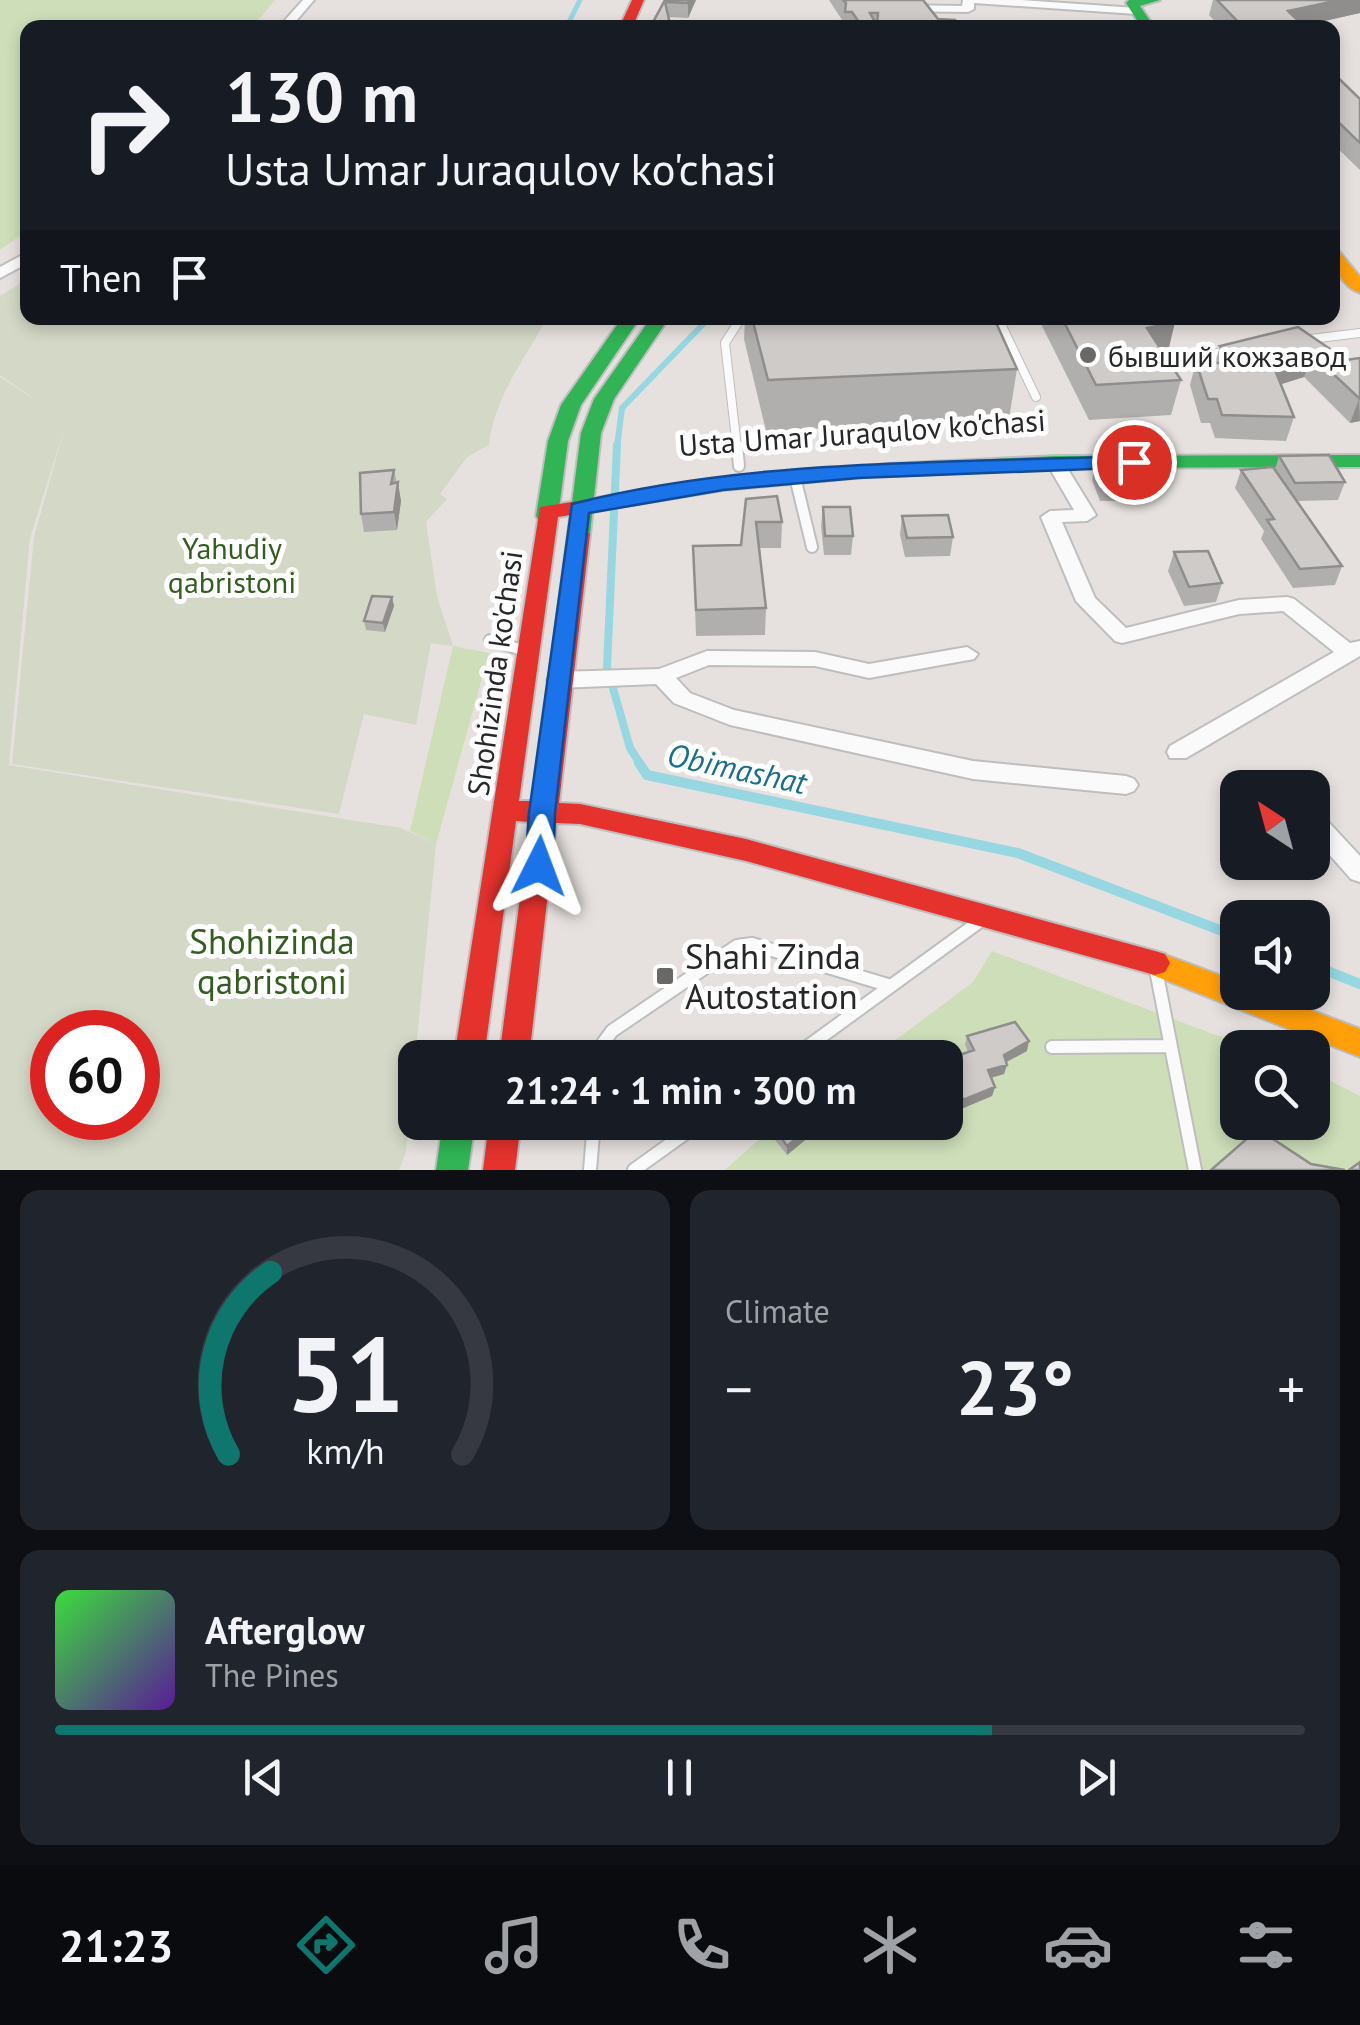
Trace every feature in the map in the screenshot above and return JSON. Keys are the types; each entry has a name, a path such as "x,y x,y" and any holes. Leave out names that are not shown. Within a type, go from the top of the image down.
{"main road":[{"path":"1340,264 1360,288"},
{"name":"Shohizinda ko'chasi","path":"472,1040 558,441 570,405 626,325"},
{"name":"Shohizinda ko'chasi","path":"516,1040 580,500 596,416 655,325"},
{"name":"Usta Umar Juraqulov ko'chasi","path":"580,500 739,466 1050,446 1360,445"},
{"name":"Usta Umar Juraqulov ko'chasi","path":"549,502 795,478 1055,462 1360,461"},
{"path":"504,810 580,814 746,850 1155,963 1360,1043"},
{"path":"452,1170 456,1140"},
{"path":"499,1170 503,1140"}],"street":[{"path":"290,20 309,0"},
{"path":"889,0 892,8 968,9 969,0 1140,8"},
{"path":"1055,462 1088,516 1050,517 1086,601 1122,636 1239,608 1287,604 1353,650 1178,752"},
{"path":"558,680 653,677 707,658 816,659 869,671 967,654"},
{"path":"653,677 682,698 730,718 973,770 1126,786"},
{"path":"1330,838 1360,872"}],"lane":[{"path":"737,325 725,343 739,466"},
{"path":"1001,325 1036,396"},
{"path":"1294,341 1360,332"},
{"path":"1177,360 1235,350"},
{"path":"795,478 812,547"},
{"path":"490,640 528,652"},
{"path":"817,1040 988,916"},
{"path":"606,1040 738,946 752,944 891,986"},
{"path":"1155,963 1195,1170"},
{"path":"1052,1047 1169,1046"},
{"path":"590,1170 592,1140"},
{"path":"634,1170 676,1140"}],"green space":[{"path":"0,0 275,0 258,20 20,20 20,236 0,250"},
{"path":"20,283 20,325 543,325 504,394 489,445 467,457 440,494 447,499 426,522 437,596 453,646 431,643 416,725 364,714 339,814 12,764 34,537 64,430 30,538 9,765 401,828 436,844 417,1040 398,1040 398,1140 407,1140 399,1170 0,1170 0,377 37,401 0,375 0,296"},
{"path":"453,646 489,653 436,844 410,831"},
{"path":"992,951 1220,1036 1220,1140 1330,1140 1330,1081 1360,1096 1360,1170 725,1170 758,1140 775,1140 787,1154 805,1140 963,1140 963,1040 896,1040 973,982"}],"building":[{"path":"665,0 689,0 665,2 669,20 654,20"},
{"path":"843,0 923,0 938,19 955,20 877,20 878,13 870,13 874,20 858,20 852,12 845,12"},
{"path":"1217,0 1340,0 1288,11 1298,20 1236,20"},
{"path":"1340,80 1360,99 1360,143 1340,124"},
{"path":"754,325 997,325 1017,369 768,380"},
{"path":"1066,325 1161,325 1147,328 1160,348 1158,353 1162,351 1181,380 1096,385"},
{"path":"1298,327 1346,360 1360,358 1360,399 1312,354 1273,365 1294,417 1222,415 1217,399 1208,399 1196,362 1245,364 1220,346"},
{"path":"1329,455 1345,482 1295,483 1279,456"},
{"path":"1141,461 1150,481 1105,482 1096,462"},
{"path":"1273,467 1342,566 1300,569 1267,520 1274,519 1241,470"},
{"path":"394,470 391,484 398,482 394,512 361,514 360,473"},
{"path":"777,496 782,522 756,522 766,608 696,610 693,546 741,545 746,499"},
{"path":"823,507 850,507 853,536 825,536"},
{"path":"948,515 953,537 907,538 902,516"},
{"path":"1208,551 1222,583 1189,587 1174,552"},
{"path":"372,596 392,597 383,623 364,621"},
{"path":"1015,1022 1029,1041 1004,1055 1007,1065 988,1070 995,1087 963,1100 963,1054 974,1050 967,1036"},
{"path":"1245,1140 1275,1140 1311,1164 1345,1170 1211,1170"}],"waterway":[{"name":"Obimashat","path":"570,20 580,0"},
{"name":"Obimashat","path":"617,447 622,408 702,325"},
{"name":"Obimashat","path":"617,445 607,667 630,748 641,765"},
{"name":"Obimashat","path":"639,763 647,775 1018,853 1220,930"},
{"name":"Obimashat","path":"1330,972 1360,984"}],"traffic: fast":[{"path":"1144,20 1132,3 1154,0"},
{"path":"547,516 558,441 571,405 626,325"},
{"path":"579,534 591,433 604,399 655,325"},
{"path":"889,470 1055,462 1360,461"},
{"path":"452,1170 456,1140"}],"traffic: slow":[{"path":"1340,264 1360,288"},
{"path":"1155,963 1360,1043"}],"traffic: jam":[{"path":"629,20 638,0"},
{"path":"548,512 723,484 889,470"},
{"path":"472,1040 547,516"},
{"path":"516,1040 579,534"},
{"path":"504,810 580,814 746,850 1155,963"},
{"path":"499,1170 503,1140"}],"place":[{"name":"бывший кожзавод","path":"1088,355"},
{"name":"Shahi Zinda Autostation","path":"665,976"}],"route":[{"path":"539,866 579,508 723,484 858,472 1134,462"}],"park label":[{"name":"Yahudiy qabristoni","path":"232,564"},
{"name":"Shohizinda qabristoni","path":"272,961"}]}
